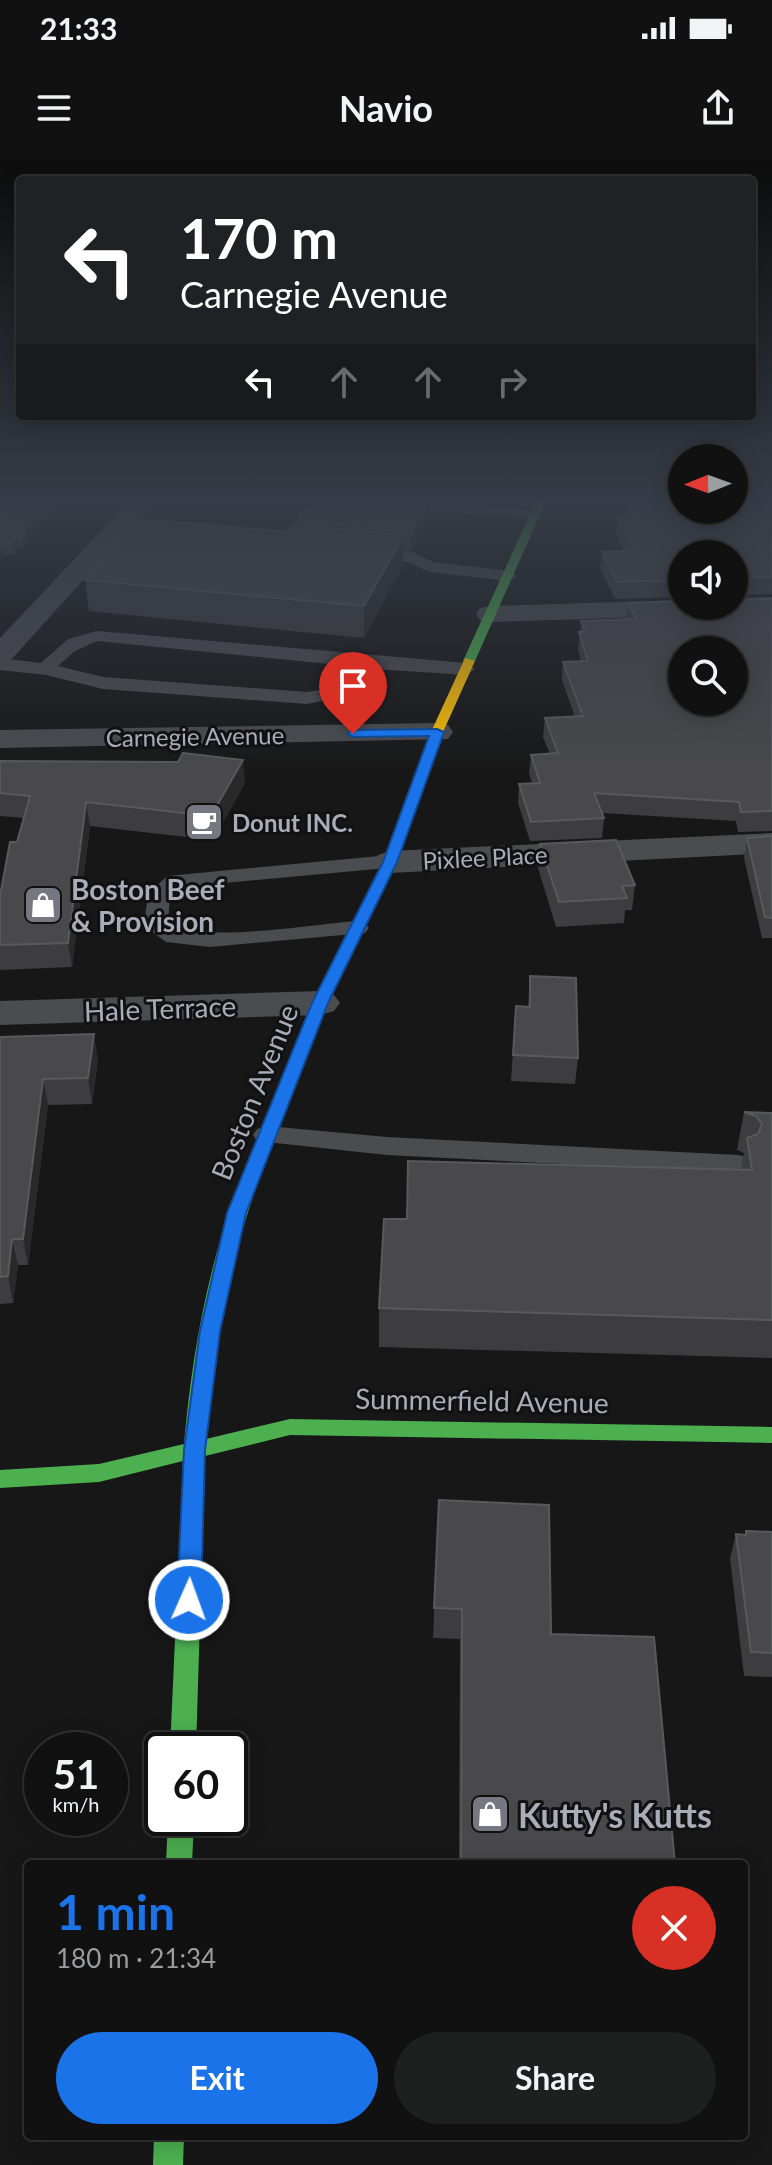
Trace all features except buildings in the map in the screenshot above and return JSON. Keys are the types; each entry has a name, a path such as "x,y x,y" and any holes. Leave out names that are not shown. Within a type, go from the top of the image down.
{"main road":[{"name":"Boston Avenue","path":"184,1732 194,1450 210,1331 236,1213 320,1003 390,862 437,732 502,591"},
{"name":"Summerfield Avenue","path":"0,1479 99,1473 290,1427 335,1425 772,1435"},
{"path":"179,1860 180,1836"},
{"path":"168,2165 169,2140"}],"street":[{"path":"0,655 60,591"},
{"path":"490,614 772,605"},
{"name":"Carnegie Avenue","path":"0,739 437,732"},
{"name":"Pixlee Place","path":"390,862 772,843"},
{"name":"Hale Terrace","path":"0,1013 320,1003"}],"lane":[{"path":"46,669 61,650 85,638 97,636 371,663 466,669"},
{"path":"0,664 46,669 103,683 247,696 340,695 354,689 371,663"},
{"path":"243,735 247,696"},
{"path":"357,928 210,940 174,937 156,926 159,894 175,881 390,862"},
{"path":"267,1135 387,1146 738,1164"}],"traffic: fast":[{"path":"469,661 501,591"},
{"path":"184,1732 192,1479 206,1344 236,1213 268,1134"},
{"path":"0,1479 99,1473 290,1427 772,1435"},
{"path":"179,1860 180,1836"},
{"path":"168,2165 169,2140"}],"traffic: slow":[{"path":"268,1134 320,1003 390,862 437,732 469,661"}],"place":[{"name":"Donut INC.","path":"204,822"},
{"name":"Boston Beef & Provision","path":"43,905"},
{"name":"Kutty's Kutts","path":"490,1814"}],"route":[{"path":"189,1600 194,1450 210,1331 236,1213 320,1003 390,862 437,732 353,734"}]}
